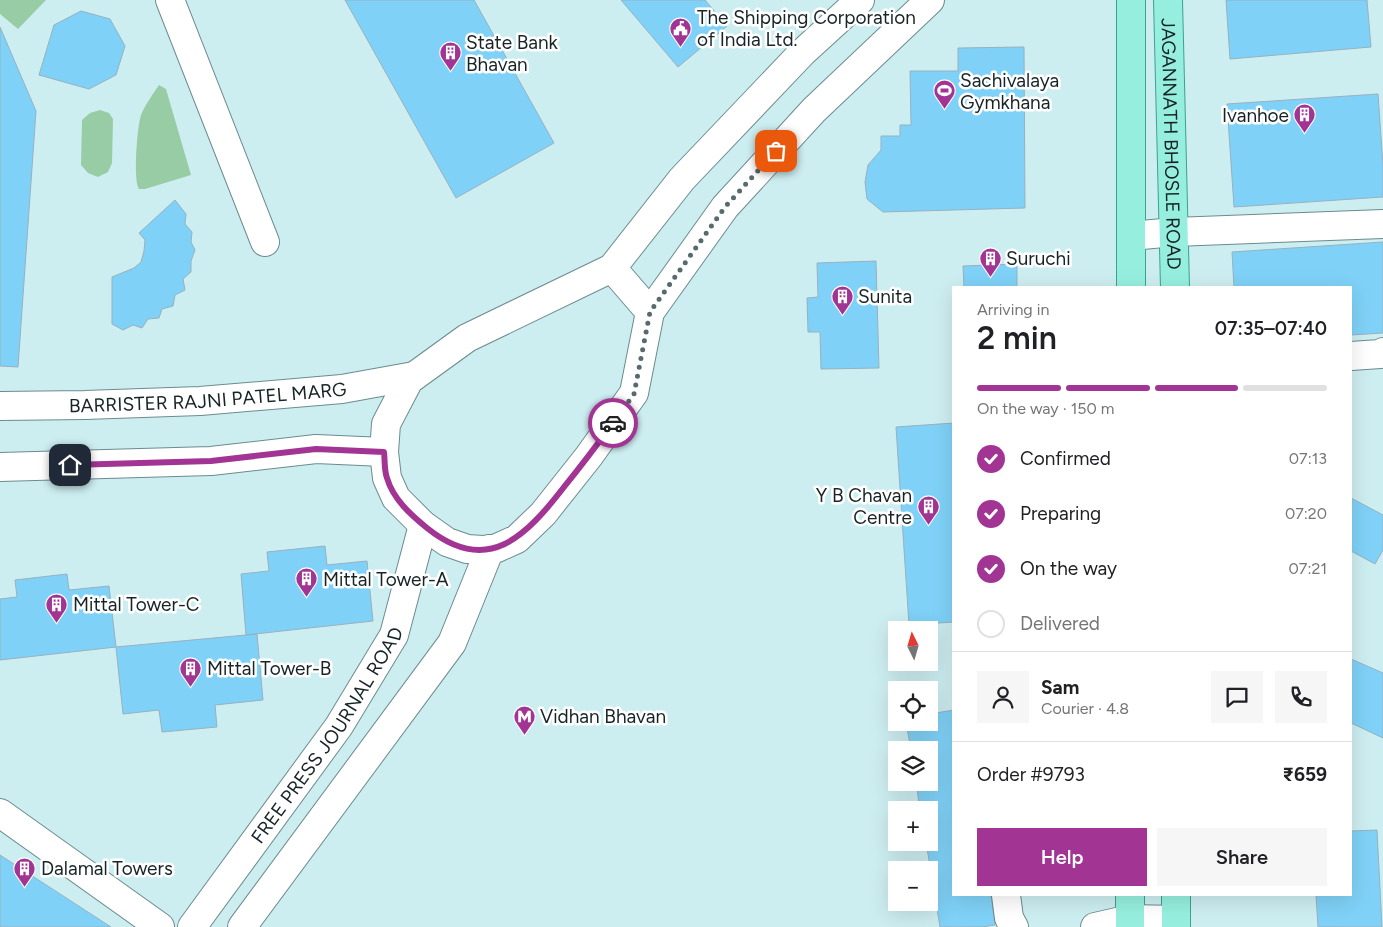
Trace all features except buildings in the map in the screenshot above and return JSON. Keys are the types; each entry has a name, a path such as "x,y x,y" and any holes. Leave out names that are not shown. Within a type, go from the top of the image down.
{"main road":[{"path":"1131,0 1131,286"},
{"name":"JAGANNATH BHOSLE ROAD","path":"1168,0 1175,286"}],"street":[{"path":"170,0 265,242"},
{"path":"860,0 802,53 682,179 612,268 467,338 409,380 386,424 384,452 387,478 396,498 424,525 447,542 467,549 483,550 497,548 517,539 543,514 634,394 650,312 725,207 814,110 930,0"},
{"path":"1131,236 1174,232 1383,224"},
{"path":"612,268 650,312"},
{"path":"1352,356 1380,354 1383,352"},
{"name":"BARRISTER RAJNI PATEL MARG","path":"0,406 200,401 342,388 414,376"},
{"path":"0,467 211,461 316,449 384,452"},
{"name":"FREE PRESS JOURNAL ROAD","path":"192,927 339,726 394,635 424,525"},
{"path":"242,927 452,643 490,549"},
{"path":"0,813 160,927"},
{"path":"1006,896 1009,918 1014,927"},
{"path":"1095,927 1130,914 1176,914"}],"green space":[{"path":"0,0 46,0 18,29 0,14"},
{"path":"159,85 166,89 191,175 145,189 139,189 136,165 141,115"},
{"path":"100,110 109,113 113,119 112,163 108,172 98,177 88,173 81,165 82,120 90,113"}],"way so far":[{"path":"613,423 634,394 650,312 725,207 776,151"}],"place":[{"name":"The Shipping Corporation of India Ltd.","path":"681,47"},
{"name":"State Bank Bhavan","path":"450,72"},
{"name":"Sachivalaya Gymkhana","path":"944,110"},
{"name":"Ivanhoe","path":"1305,134"},
{"name":"Suruchi","path":"990,277"},
{"name":"Sunita","path":"842,315"},
{"name":"Y B Chavan Centre","path":"928,525"},
{"name":"Mittal Tower-A","path":"307,598"},
{"name":"Mittal Tower-C","path":"57,623"},
{"name":"Mittal Tower-B","path":"191,687"},
{"name":"Vidhan Bhavan","path":"524,735"},
{"name":"Dalamal Towers","path":"25,887"}],"route":[{"path":"70,465 211,461 316,449 384,452 387,478 396,498 418,520 447,542 467,549 483,550 497,548 517,539 543,514 613,423"}]}
